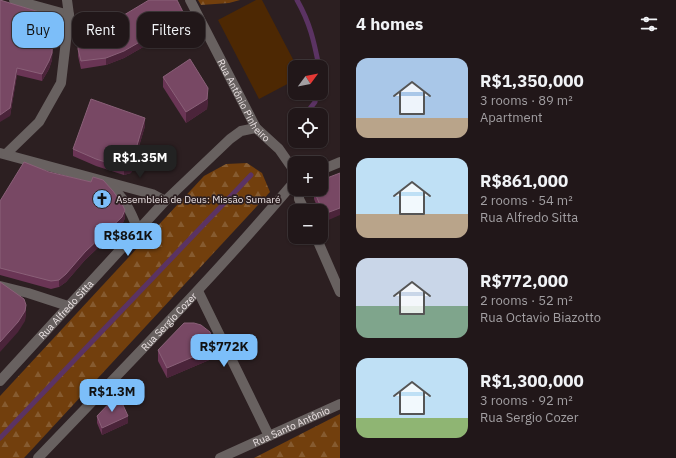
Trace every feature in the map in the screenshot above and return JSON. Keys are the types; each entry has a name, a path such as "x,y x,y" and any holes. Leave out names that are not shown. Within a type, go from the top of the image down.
{"street":[{"path":"14,0 69,15"},
{"path":"3,154 39,122 61,82 69,15 67,0"},
{"name":"Rua Antônio Pinheiro","path":"190,0 256,128 280,149 288,161"},
{"name":"Rua Alfredo Sitta","path":"0,381 165,201 230,139 241,131 256,128"},
{"path":"3,154 152,194 165,201"},
{"path":"328,167 340,162"},
{"path":"106,181 130,209 138,230"},
{"name":"Rua Sergio Cozer","path":"38,458 198,291 253,231 288,189"},
{"path":"319,244 340,292"},
{"path":"0,286 68,306"},
{"path":"198,291 269,436"},
{"name":"Rua Santo Antônio","path":"220,458 340,404"}],"green space":[{"path":"198,0 240,0 229,3 201,5"},
{"path":"247,163 262,173 270,192 24,458 0,458 0,396 204,176 226,164"},
{"path":"340,414 340,458 254,458"}],"shaded area":[{"path":"256,0 262,0 293,60 288,60 288,84 259,99 218,20"}],"building":[{"path":"0,0 39,12 12,12 12,48 52,48 49,61 42,74 17,68 10,108 0,115"},
{"path":"149,0 177,0 183,12 137,12 137,44 124,51 106,58 81,61 78,48 129,48 129,12"},
{"path":"190,59 208,88 207,99 186,112 163,77"},
{"path":"91,99 145,118 131,166 124,168 96,159 73,149"},
{"path":"24,162 49,172 91,182 93,177 103,180 113,191 125,210 122,217 85,252 59,280 51,281 0,268 0,201"},
{"path":"340,173 340,208 328,212 328,204 320,204 316,196 328,196 328,178"},
{"path":"0,282 24,299 26,305 25,311 18,322 0,342"},
{"path":"184,323 201,325 210,332 214,348 167,368 158,350"},
{"path":"118,394 128,416 102,428 97,416"}],"waterway":[{"path":"297,0 311,32 317,60"},
{"path":"310,108 315,100"},
{"path":"0,438 251,175"}],"place":[{"name":"Assembleia de Deus: Missão Sumaré","path":"102,199"}]}
